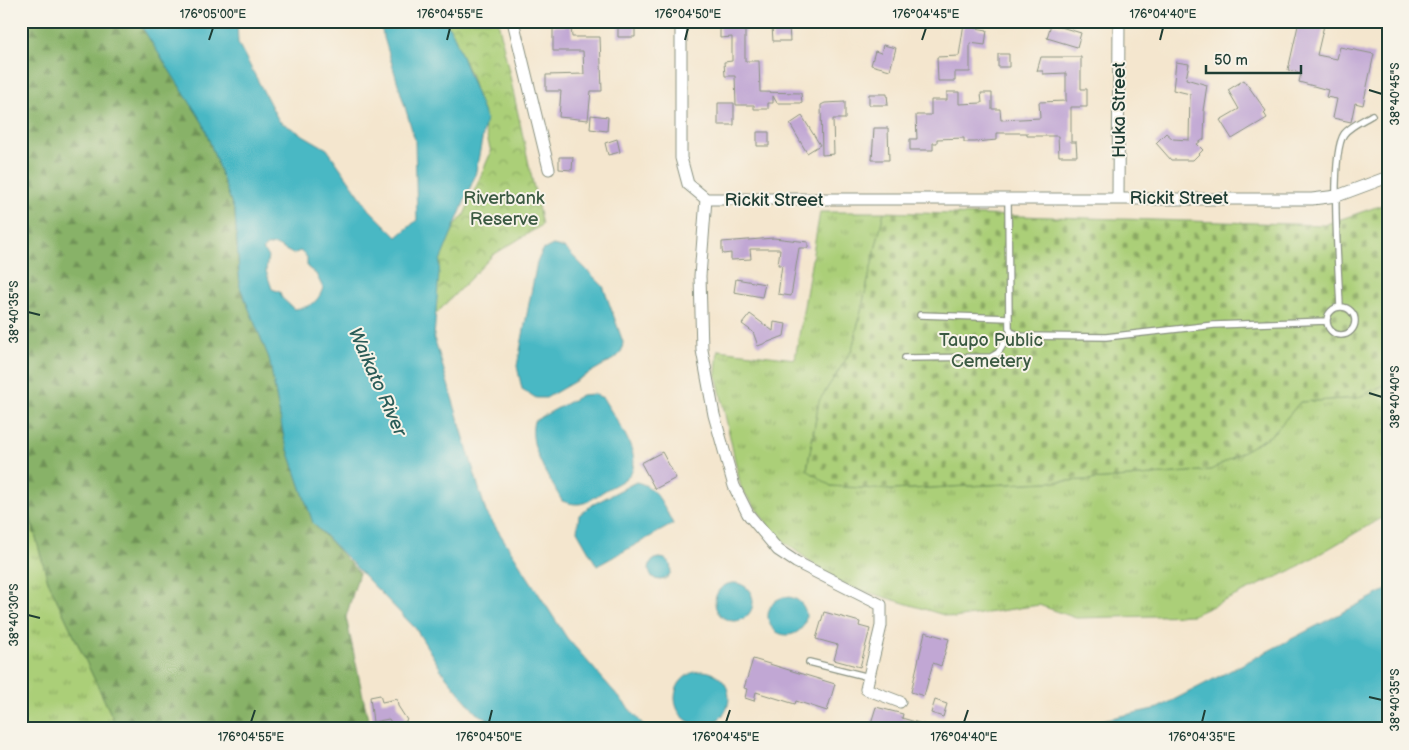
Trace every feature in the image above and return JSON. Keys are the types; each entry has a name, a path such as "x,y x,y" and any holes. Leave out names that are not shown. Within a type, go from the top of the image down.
{"street":[{"path":"513,21 549,169"},
{"path":"681,21 681,158 688,184 706,199"},
{"name":"Huka Street","path":"1118,198 1119,21"},
{"name":"Rickit Street","path":"869,678 881,626 881,605 796,562 778,550 748,514 734,486 714,415 702,350 700,276 706,199 1312,199 1337,196 1388,177"},
{"path":"869,678 866,689 900,702"}],"lane":[{"path":"1340,307 1337,196 1339,144 1344,134 1372,115"},
{"path":"905,358 991,357 998,353 1011,332 1009,318 1008,199"},
{"path":"1340,307 1346,307 1355,316 1356,322 1350,333 1337,335 1332,332 1327,321 1330,311 1340,307"},
{"path":"920,315 1009,318"},
{"path":"1011,332 1022,336 1106,337 1214,325 1327,321"},
{"path":"809,662 869,678"}],"green space":[{"path":"21,21 138,21 203,123 235,213 240,287 269,358 284,438 313,523 359,573 346,617 370,729 118,729 48,581 21,485"},
{"name":"Riverbank Reserve","path":"445,21 498,21 542,225 493,255 435,315 441,242 464,215 491,152 471,76"},
{"name":"Taupo Public Cemetery","path":"1388,203 1388,383 1357,398 1300,402 1273,434 1211,470 1104,479 891,490 831,486 807,470 819,401 852,350 884,212 1324,225"},
{"path":"820,212 884,212 852,350 819,401 807,469 831,486 891,490 1104,479 1211,470 1273,434 1300,402 1357,398 1388,383 1388,514 1292,570 1193,615 1076,618 1039,605 954,618 841,584 776,536 741,488 716,373 718,350 795,359"},
{"path":"21,485 48,581 118,729 21,729"}],"water":[{"name":"Waikato River","path":"138,21 237,21 238,43 279,121 327,149 369,209 397,237 417,220 415,140 379,21 445,21 453,33 486,119 475,176 440,261 434,337 486,512 567,638 647,729 504,729 476,713 443,673 416,629 313,523 284,438 269,358 240,287 235,213 203,123","holes":["276,245 293,254 300,251 307,257 307,267 316,274 323,288 318,298 312,304 294,309 282,298 280,292 272,289 266,271 268,255 263,250 266,246"]},
{"path":"553,245 565,248 603,286 623,342 622,350 617,357 546,398 536,398 522,389 517,366 537,262 543,250"},
{"path":"594,394 603,398 620,425 631,447 634,466 625,479 589,501 580,504 569,503 562,501 541,462 534,442 534,421 582,395"},
{"path":"636,482 643,484 655,493 673,524 597,566 577,531 579,515 590,506"},
{"path":"660,558 668,561 671,569 668,577 660,580 652,577 649,569 652,561"},
{"path":"734,583 741,584 747,589 752,595 752,609 747,615 741,620 734,621 727,620 721,615 716,609 715,602 716,595 721,589 727,584"},
{"path":"1388,589 1388,729 1074,729 1088,723 1158,708"},
{"path":"787,597 794,598 800,603 805,609 805,623 800,629 794,634 787,635 780,634 774,629 769,623 768,616 769,609 774,603 780,598"},
{"path":"702,671 712,673 721,679 727,688 729,698 727,708 721,717 712,723 702,725 692,723 683,717 677,708 675,698 677,688 683,679 692,673"}],"building":[{"path":"968,21 978,21 976,28 987,30 985,45 970,43 970,72 955,72 955,81 938,81 937,57 959,56 964,23 968,24"},
{"path":"1299,21 1325,21 1317,55 1337,59 1340,47 1374,54 1363,105 1355,103 1351,122 1333,118 1337,99 1326,97 1328,90 1299,82 1301,73 1288,70"},
{"path":"745,24 745,61 759,61 760,92 801,93 802,103 777,103 773,96 773,103 768,103 768,109 754,109 754,105 736,105 735,76 725,76 724,62 732,61 732,37 720,38 720,26"},
{"path":"1051,24 1081,33 1077,47 1047,38"},
{"path":"618,25 635,25 635,37 618,37"},
{"path":"553,26 571,26 572,37 600,37 602,91 591,91 588,120 559,117 561,91 546,91 546,75 584,74 583,51 553,51"},
{"path":"772,26 789,26 790,41 773,41"},
{"path":"883,45 896,48 890,70 871,65 875,51 881,53"},
{"path":"998,54 1009,54 1009,67 998,67"},
{"path":"1041,57 1081,57 1081,89 1087,89 1087,107 1071,107 1071,142 1076,142 1077,156 1059,156 1058,136 1027,136 1027,133 997,133 997,140 975,142 964,142 964,138 937,139 937,143 933,143 933,150 910,150 910,139 917,139 916,115 931,115 931,100 947,100 947,92 959,92 959,104 982,103 981,93 992,93 992,109 1000,109 1001,120 1040,118 1039,102 1066,101 1066,73 1043,74 1043,71 1037,71"},
{"path":"1176,62 1189,64 1186,79 1207,85 1203,111 1205,111 1204,139 1197,144 1203,150 1193,160 1171,160 1156,143 1166,133 1173,139 1189,140 1190,94 1173,90"},
{"path":"1244,80 1266,111 1264,113 1267,118 1232,139 1220,120 1239,109 1228,90"},
{"path":"869,94 887,94 888,105 869,105"},
{"path":"845,102 845,119 833,119 834,154 822,155 821,105"},
{"path":"718,103 734,103 734,125 718,125"},
{"path":"591,115 608,117 607,131 590,129"},
{"path":"802,116 820,145 807,153 790,124"},
{"path":"874,128 888,128 889,160 872,160"},
{"path":"757,132 769,132 769,146 757,146"},
{"path":"617,139 620,152 608,155 605,143"},
{"path":"559,157 573,157 572,170 559,169"},
{"path":"774,238 808,242 808,248 799,248 791,296 778,294 782,265 778,265 780,249 750,249 751,259 731,260 731,253 723,254 722,242"},
{"path":"736,279 765,284 762,297 734,292"},
{"path":"750,314 773,331 774,322 786,324 784,336 758,346 753,332 742,324"},
{"path":"662,452 676,478 655,489 641,463"},
{"path":"824,612 860,622 859,626 870,629 860,667 834,660 838,645 816,639"},
{"path":"925,632 949,639 941,666 933,663 924,696 911,692"},
{"path":"753,659 835,684 827,711 796,701 795,704 756,692 754,701 745,698 747,689 744,688"},
{"path":"380,695 382,702 397,699 398,706 407,720 404,722 409,729 395,729 389,719 373,722 370,697"},
{"path":"935,700 947,704 943,717 931,713"},
{"path":"876,707 903,714 902,718 929,726 929,729 891,729 871,723"}]}
